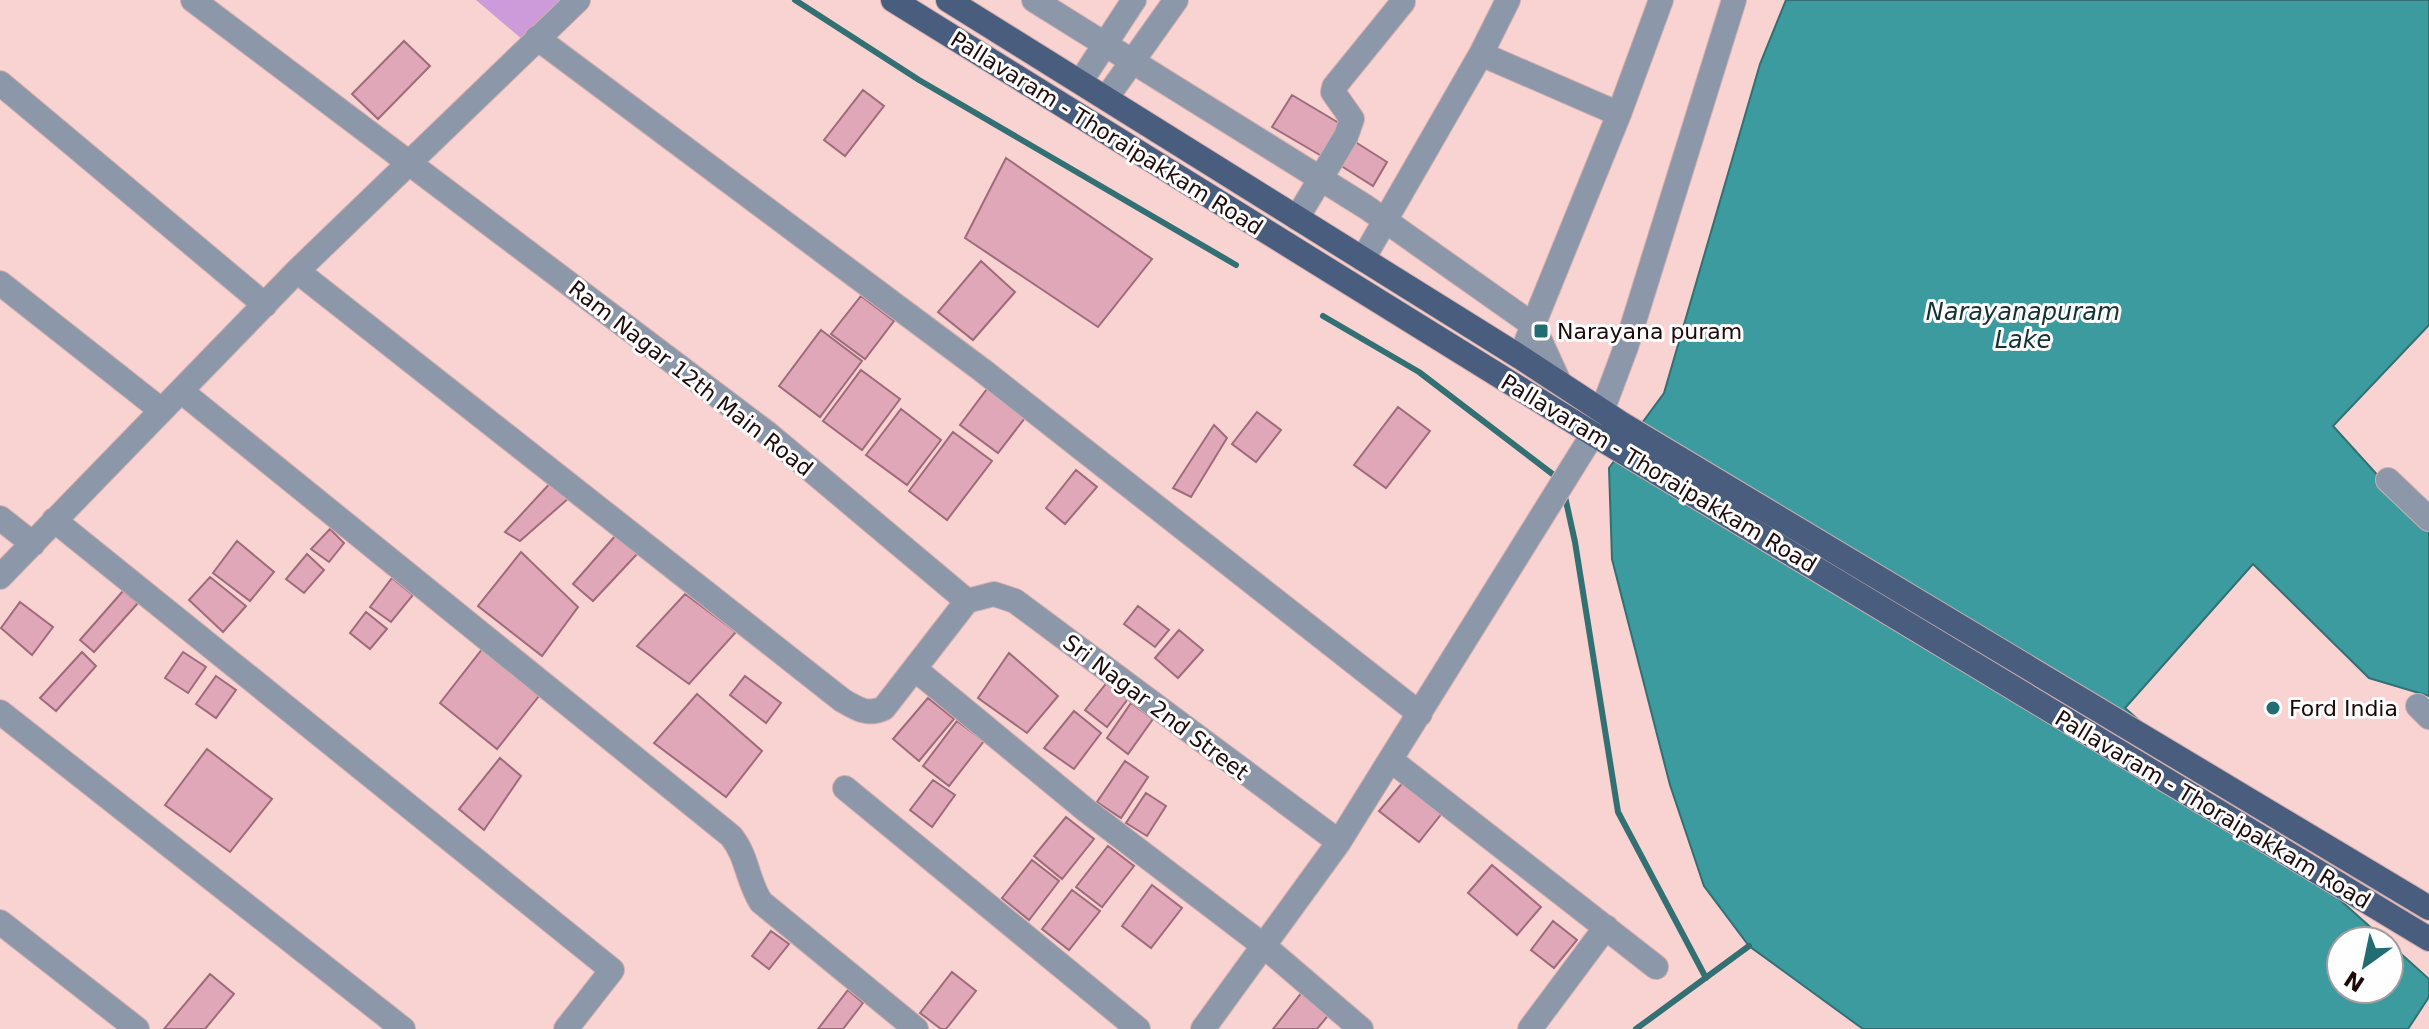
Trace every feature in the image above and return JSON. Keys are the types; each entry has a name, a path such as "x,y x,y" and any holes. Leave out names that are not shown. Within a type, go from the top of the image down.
{"main road":[{"name":"Pallavaram - Thoraipakkam Road","path":"893,0 1597,422 2429,908"},
{"name":"Pallavaram - Thoraipakkam Road","path":"948,0 1559,382 1597,422 2429,939"}],"street":[{"name":"Ram Nagar 12th Main Road","path":"193,0 767,433 967,601"},
{"path":"0,577 297,271 578,0"},
{"path":"1034,0 1320,179 1533,325 1559,382"},
{"path":"1081,81 1134,0"},
{"path":"1363,259 1481,54 1508,0"},
{"path":"1520,357 1619,114 1661,0"},
{"path":"1203,1029 1339,842 1392,761 1567,478 1597,422 1626,347 1734,0"},
{"path":"1297,218 1346,136 1352,119 1333,92 1334,87 1403,2"},
{"path":"1107,97 1131,63 1164,4"},
{"path":"537,38 982,370 1420,714"},
{"path":"1481,54 1619,114"},
{"path":"0,83 265,305"},
{"path":"297,271 842,700 862,711 875,713 884,708 967,601"},
{"path":"0,283 161,410"},
{"path":"181,391 731,836 743,851 751,886 761,902 916,1029"},
{"path":"2388,480 2429,519"},
{"path":"0,518 33,544"},
{"path":"54,520 612,970 566,1029"},
{"name":"Sri Nagar 2nd Street","path":"967,601 994,594 1015,601 1339,842"},
{"path":"916,670 1087,811 1264,946 1361,1029"},
{"path":"0,712 403,1029"},
{"path":"1392,761 1656,967"},
{"path":"845,788 1138,1029"},
{"path":"0,922 137,1029"},
{"path":"1530,1029 1606,927"}],"shaded area":[{"path":"476,0 561,0 523,40"}],"water":[{"name":"Narayanapuram Lake","path":"1786,0 2429,0 2429,325 2333,426 2429,532 2429,696 2369,678 2253,564 2125,708 2368,925 2325,925 2325,1005 2405,1005 2405,957 2429,979 2429,997 2408,1029 1863,1029 1749,946 1704,886 1670,785 1612,559 1609,468 1664,393 1760,64"}],"building":[{"path":"404,41 430,66 378,119 352,94"},
{"path":"863,90 884,106 845,156 824,140"},
{"path":"1292,95 1344,126 1325,158 1272,127"},
{"path":"1349,138 1387,162 1373,186 1335,162"},
{"path":"1006,158 1152,259 1098,327 965,238"},
{"path":"981,261 1015,292 973,340 938,312"},
{"path":"861,296 894,321 865,359 831,334"},
{"path":"821,330 862,361 820,417 779,386"},
{"path":"861,370 900,399 862,450 823,421"},
{"path":"990,385 1028,414 998,453 960,425"},
{"path":"1398,407 1430,431 1386,488 1354,465"},
{"path":"901,409 941,440 907,485 866,455"},
{"path":"1257,412 1281,430 1256,462 1232,444"},
{"path":"1214,425 1227,438 1191,497 1173,488"},
{"path":"953,432 992,461 947,520 909,491"},
{"path":"1076,470 1097,487 1065,524 1046,508"},
{"path":"553,480 570,497 520,541 505,532"},
{"path":"330,529 344,543 329,562 311,549"},
{"path":"616,535 638,553 593,601 573,584"},
{"path":"237,541 274,572 250,601 213,573"},
{"path":"521,552 578,607 542,656 478,606"},
{"path":"307,554 324,570 304,593 286,579"},
{"path":"210,577 246,606 223,632 189,600"},
{"path":"392,578 413,595 391,622 370,607"},
{"path":"123,591 138,603 94,652 80,640"},
{"path":"685,594 736,632 689,684 637,646"},
{"path":"20,602 53,627 32,655 1,628"},
{"path":"1138,606 1169,630 1155,647 1124,624"},
{"path":"366,612 387,629 370,649 350,633"},
{"path":"1179,630 1203,650 1178,678 1155,658"},
{"path":"483,648 539,696 497,749 440,703"},
{"path":"82,652 96,666 56,711 40,698"},
{"path":"183,652 206,667 188,693 165,678"},
{"path":"1009,653 1058,696 1027,733 978,698"},
{"path":"216,676 236,690 216,718 196,704"},
{"path":"745,676 781,703 766,723 730,695"},
{"path":"1109,680 1130,696 1107,727 1085,710"},
{"path":"697,694 762,751 726,797 654,743"},
{"path":"928,698 954,719 919,761 893,739"},
{"path":"1131,703 1153,719 1128,754 1107,738"},
{"path":"1074,711 1101,733 1074,769 1044,748"},
{"path":"957,721 984,741 949,786 923,766"},
{"path":"207,749 272,799 230,852 165,805"},
{"path":"500,758 521,776 484,830 459,809"},
{"path":"1125,761 1148,777 1121,818 1097,802"},
{"path":"933,780 955,795 932,827 910,810"},
{"path":"1404,781 1443,812 1419,842 1379,811"},
{"path":"1146,793 1166,806 1147,836 1126,823"},
{"path":"1066,817 1094,839 1062,879 1034,856"},
{"path":"1108,846 1134,866 1102,907 1076,887"},
{"path":"1032,860 1059,881 1029,920 1002,898"},
{"path":"1492,865 1541,907 1517,935 1468,893"},
{"path":"1152,885 1182,908 1151,948 1122,926"},
{"path":"1072,890 1100,911 1069,950 1042,929"},
{"path":"1553,921 1577,940 1554,968 1531,950"},
{"path":"771,931 789,944 769,969 752,956"},
{"path":"952,972 976,991 946,1029 941,1029 920,1013"},
{"path":"210,974 234,994 205,1029 164,1029"},
{"path":"848,990 863,1003 843,1029 818,1029"},
{"path":"1303,991 1331,1012 1317,1029 1273,1029"}],"waterway":[{"path":"795,0 919,80 1236,265"},
{"path":"1323,316 1419,372 1559,479"},
{"path":"1564,492 1575,542 1618,812 1706,978"},
{"path":"1636,1029 1749,946"}],"place":[{"name":"Narayana puram","path":"1541,331"},
{"name":"Ford India","path":"2273,708"}]}
